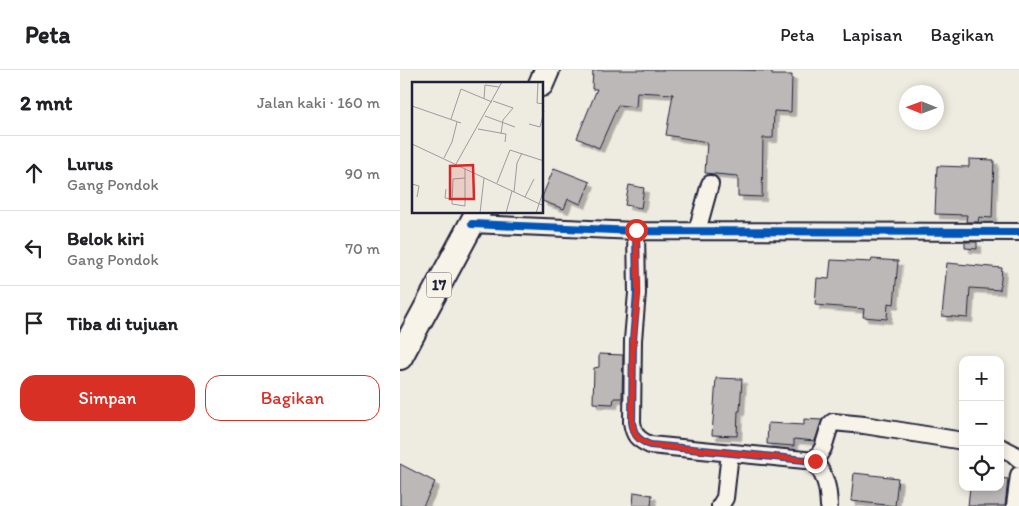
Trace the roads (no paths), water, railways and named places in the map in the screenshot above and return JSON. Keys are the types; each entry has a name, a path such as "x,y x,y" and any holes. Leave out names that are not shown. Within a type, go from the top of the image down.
{"highway":[{"path":"542,82 547,70"},
{"name":"17","path":"400,357 475,218"}],"street":[{"path":"697,231 710,184"},
{"path":"475,218 636,230 1019,232"},
{"path":"636,230 638,293 633,340 632,422 633,431 639,440 650,445 815,461"},
{"path":"815,461 823,448 830,424 833,422 959,440"},
{"path":"1004,450 1019,459"},
{"path":"720,506 724,498 730,453"},
{"path":"815,461 828,487 829,506"},
{"path":"1015,506 1019,475"}]}
